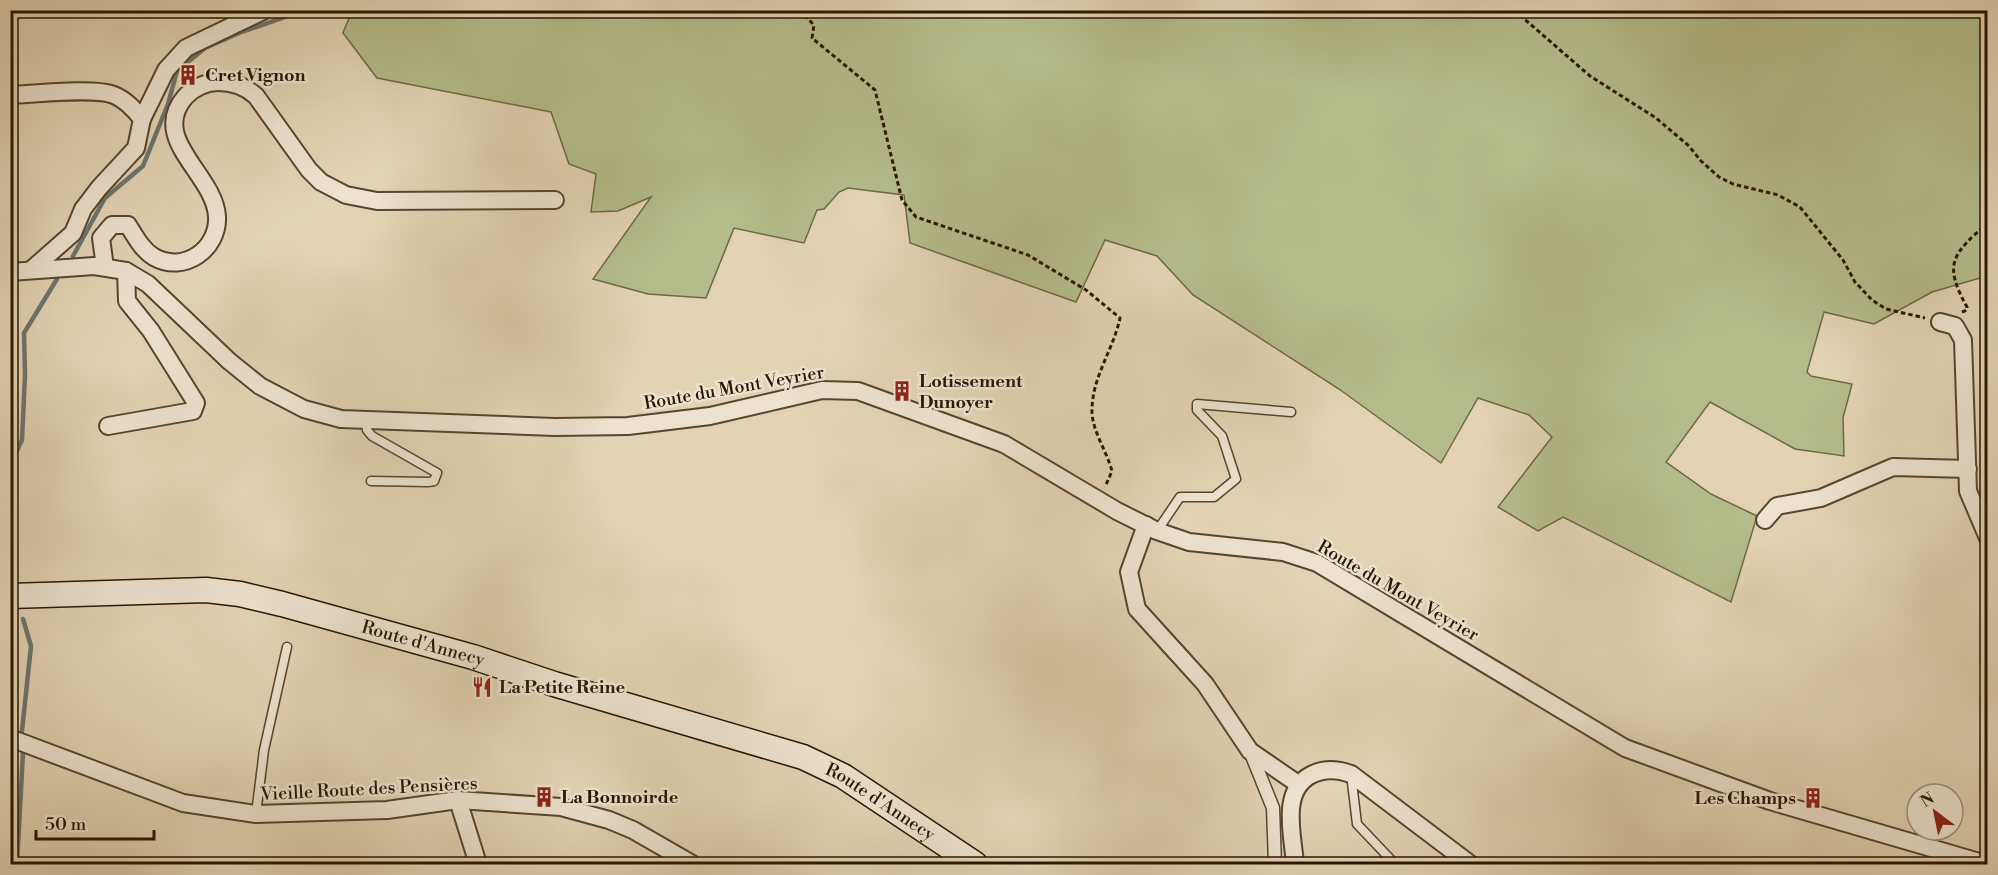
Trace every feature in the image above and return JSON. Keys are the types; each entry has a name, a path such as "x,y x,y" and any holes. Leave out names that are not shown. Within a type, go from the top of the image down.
{"main road":[{"name":"Route d'Annecy","path":"10,596 206,590 240,594 282,604 482,660 554,684 803,757 843,776 975,864"}],"street":[{"path":"31,270 73,233 83,209 136,148 142,119 166,70 186,48 265,10"},
{"path":"105,267 100,238 112,225 128,225 141,246 154,257 172,263 196,257 208,248 216,226 213,201 176,138 174,125 179,104 188,93 202,85 215,82 247,88 256,96 309,170 321,182 346,195 376,201 555,200"},
{"path":"10,96 97,92 112,94 128,102 142,119"},
{"name":"Route du Mont Veyrier","path":"10,272 105,267 126,272 148,284 229,361 260,386 285,401 318,414 366,422 593,428 650,425 710,416 808,393 845,389 879,397 1004,444 1102,502 1152,528 1189,542 1283,552 1317,562 1625,748 1770,801 1986,864"},
{"path":"108,426 178,415 193,411 196,403 151,331 127,301 126,272"},
{"path":"1940,321 1955,326 1963,340 1968,491 1988,538"},
{"path":"1765,520 1777,506 1821,498 1893,467 1968,469"},
{"path":"1152,528 1129,572 1137,609 1205,684 1250,751 1272,808 1275,864"},
{"name":"Vieille Route des Pensières","path":"10,738 183,802 256,814 387,810 458,800 561,807 586,813 633,830 692,864"},
{"path":"1250,751 1298,784"},
{"path":"1295,864 1291,802 1298,784 1314,773 1328,770 1351,774 1470,864"},
{"path":"458,800 478,864"}],"lane":[{"path":"1152,528 1180,497 1214,497 1236,479 1222,436 1197,410 1197,404 1291,412"},
{"path":"366,422 367,430 372,436 437,473 434,481 428,482 371,481"},
{"path":"256,814 264,750 287,647"},
{"path":"1351,774 1357,824 1395,864"}],"path":[{"path":"799,10 814,25 812,38 875,90 902,200 916,217 1028,255 1086,290 1120,318 1115,339 1095,383 1092,414 1112,471 1105,483 1102,502"},
{"path":"1514,10 1590,76 1673,132 1719,177 1733,184 1778,195 1800,207 1843,260 1855,282 1872,300 1886,309 1940,321 1948,312 1967,310 1954,282 1952,266 1961,250 1988,223"}],"green space":[{"path":"352,11 1987,11 1987,276 1932,292 1874,324 1824,312 1807,372 1811,376 1852,384 1843,418 1844,456 1795,449 1710,402 1666,462 1711,494 1757,516 1731,602 1563,517 1538,531 1498,507 1552,437 1529,415 1478,398 1441,463 1339,389 1193,295 1157,256 1105,240 1076,302 910,243 904,195 848,188 839,192 824,209 817,210 804,243 734,228 706,298 648,294 593,279 651,197 618,211 591,212 596,174 569,164 551,112 377,78 343,33"}],"waterway":[{"path":"73,256 105,198 143,166 168,104 177,71 205,48 239,33 305,10"},
{"path":"10,465 22,440 24,333 57,279"},
{"path":"22,731 31,646 23,619"},
{"path":"17,864 23,753"}],"place":[{"name":"Cret Vignon","path":"188,75"},
{"name":"Lotissement Dunoyer","path":"902,391"},
{"name":"La Petite Reine","path":"482,687"},
{"name":"La Bonnoirde","path":"544,797"},
{"name":"Les Champs","path":"1813,798"}]}
